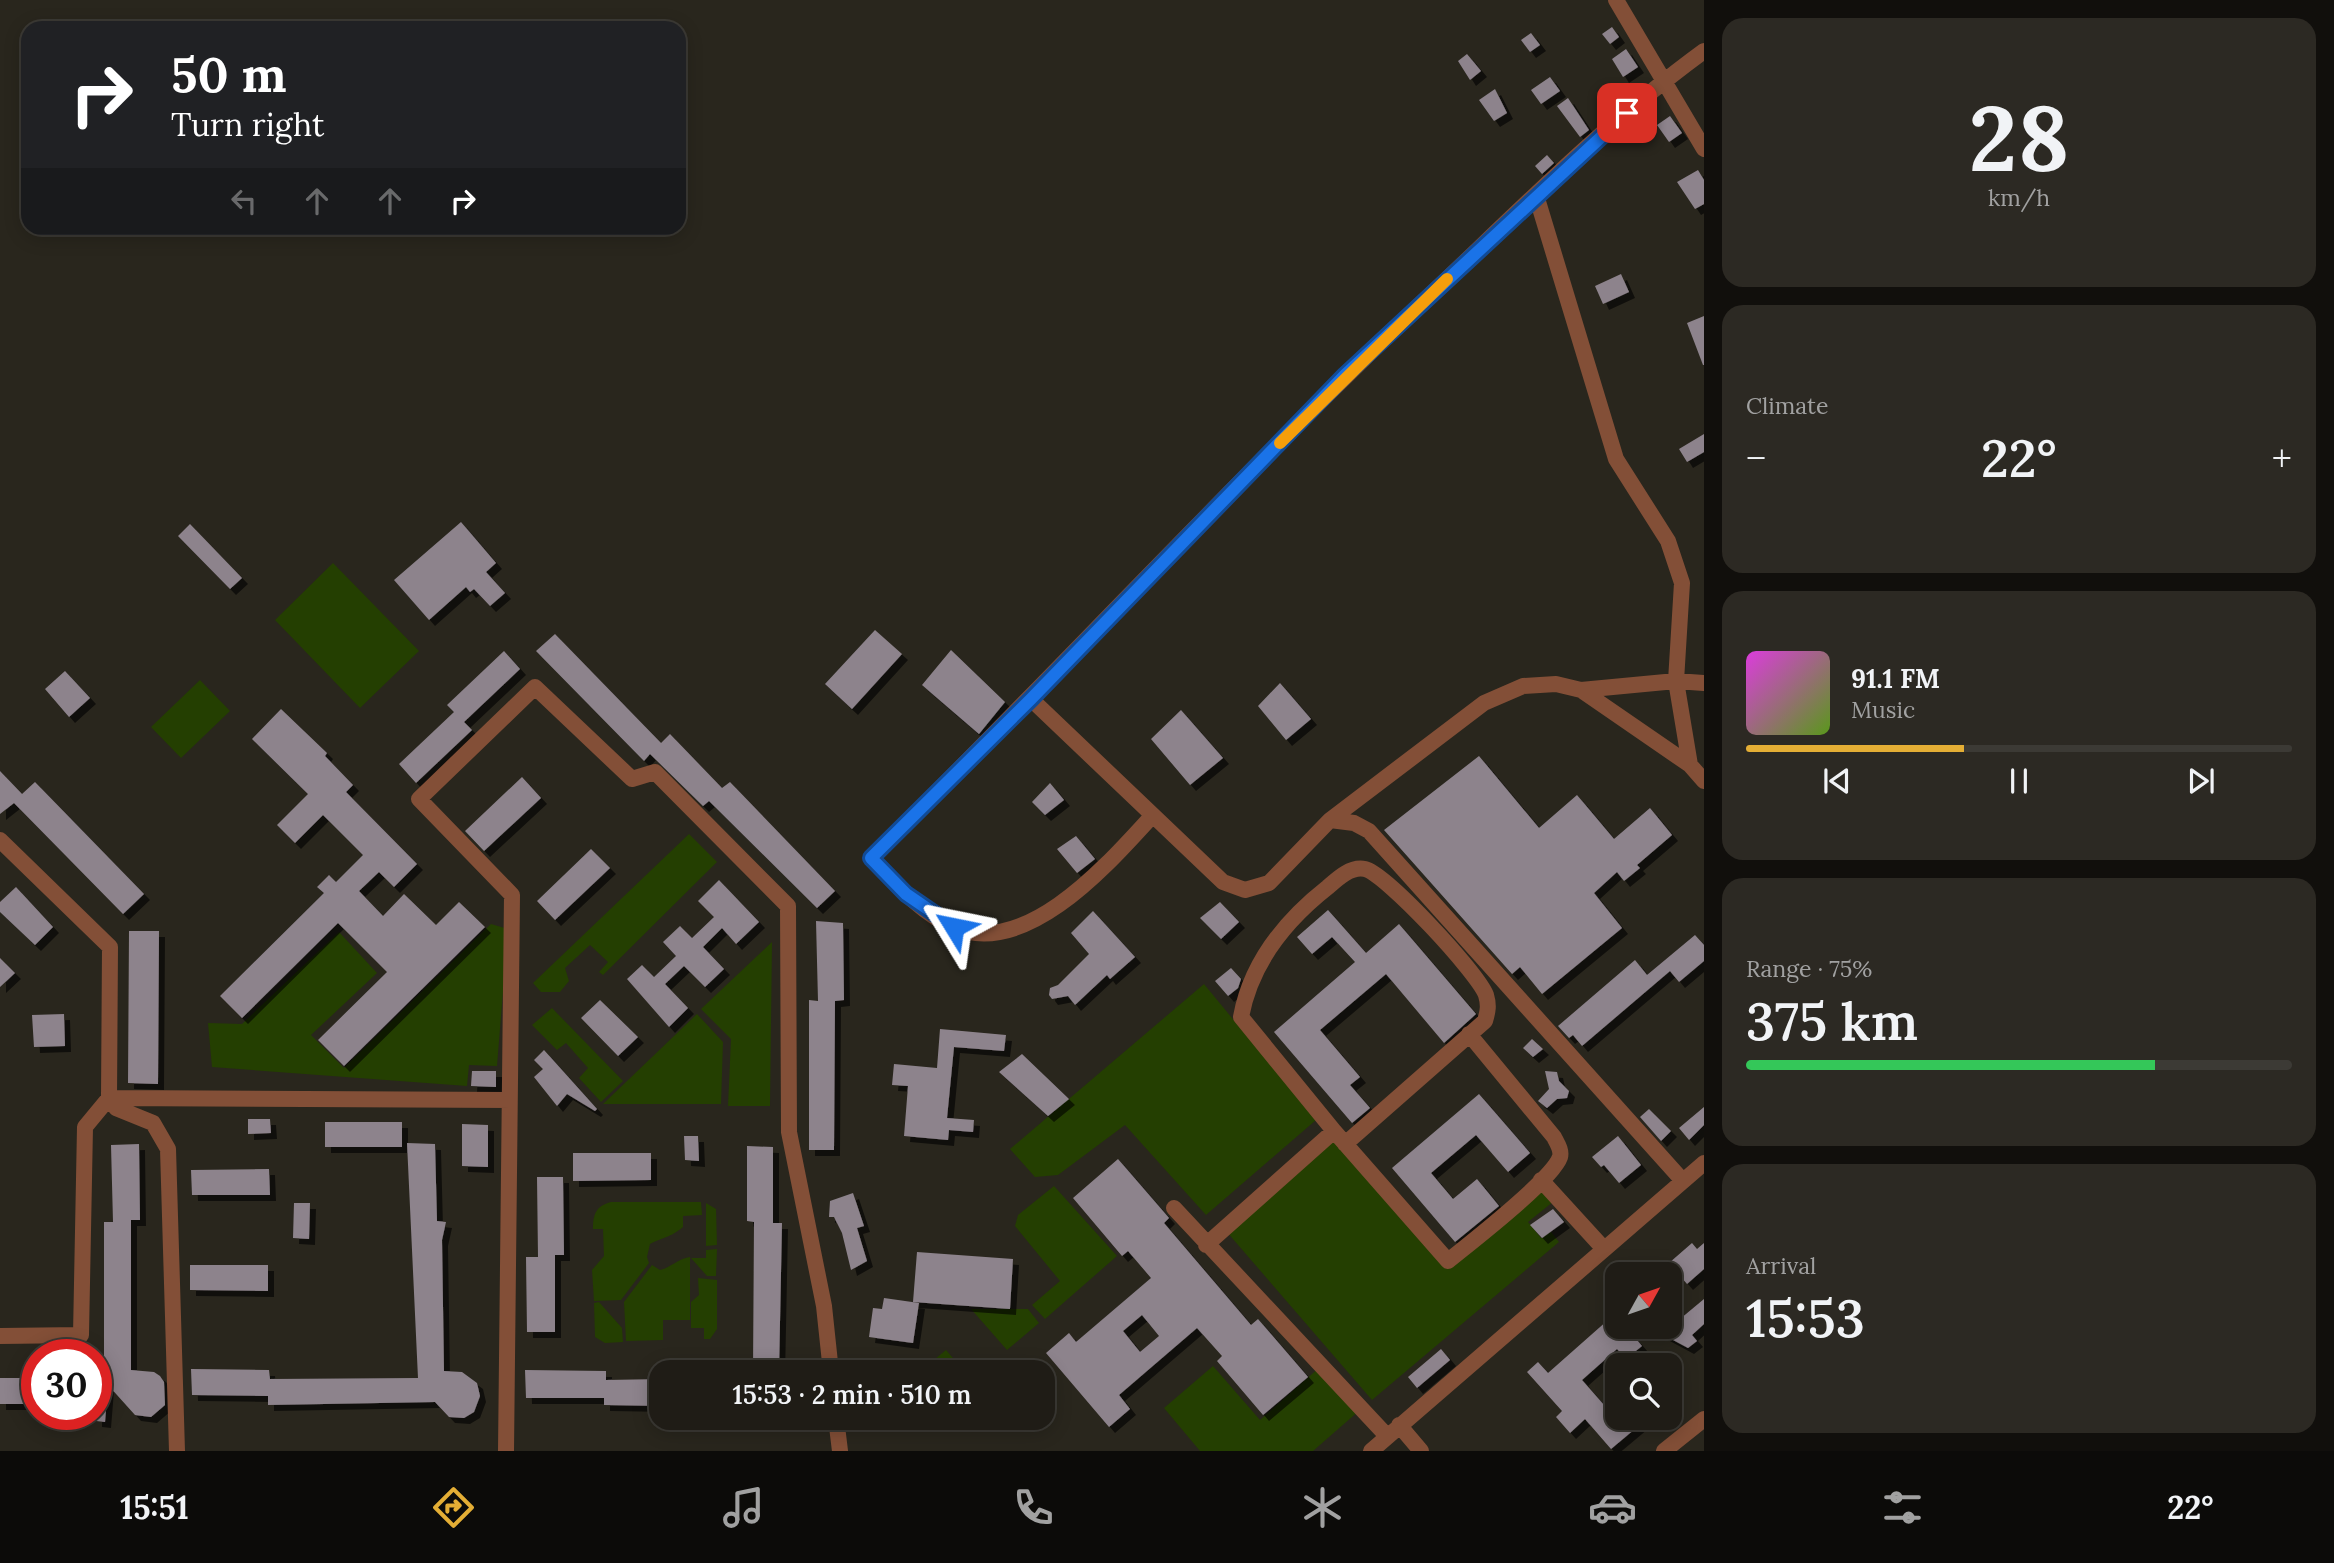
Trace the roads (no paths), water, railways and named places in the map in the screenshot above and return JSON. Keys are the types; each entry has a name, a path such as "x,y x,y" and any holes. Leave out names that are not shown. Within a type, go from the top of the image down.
{"street":[{"path":"1616,0 1704,149"},
{"path":"1152,817 1115,857 1034,922 993,935 954,927 906,894 871,858 1031,699 1345,375 1535,195 1664,80 1704,51"},
{"path":"1535,195 1616,459 1668,541 1682,583 1676,681 1690,765"},
{"path":"1031,699 1223,882 1245,890 1269,883 1329,820 1484,703 1522,686 1556,684 1581,690 1676,681 1704,683"},
{"path":"506,1451 512,895 419,799 535,687 632,779 655,772 788,906 789,1132 824,1306 830,1360"},
{"path":"1581,690 1690,765 1704,781"},
{"path":"1329,820 1354,823 1368,831 1684,1181"},
{"path":"0,840 110,947 109,1098 116,1108 153,1123 168,1150 177,1451"},
{"path":"1345,1144 1469,1034 1485,1021 1489,1009 1485,993 1424,920 1378,874 1362,868 1347,872 1280,931 1256,973 1241,1017 1345,1144 1448,1261 1541,1180 1559,1159 1561,1151 1469,1034"},
{"path":"109,1098 509,1100"},
{"path":"0,1336 81,1335 85,1127 109,1098"},
{"path":"1206,1245 1334,1131"},
{"path":"1371,1451 1704,1163"},
{"path":"1541,1180 1604,1249"},
{"path":"1174,1209 1206,1245 1393,1431 1421,1451"},
{"path":"1664,1451 1704,1419"},
{"path":"837,1430 840,1451"}]}
